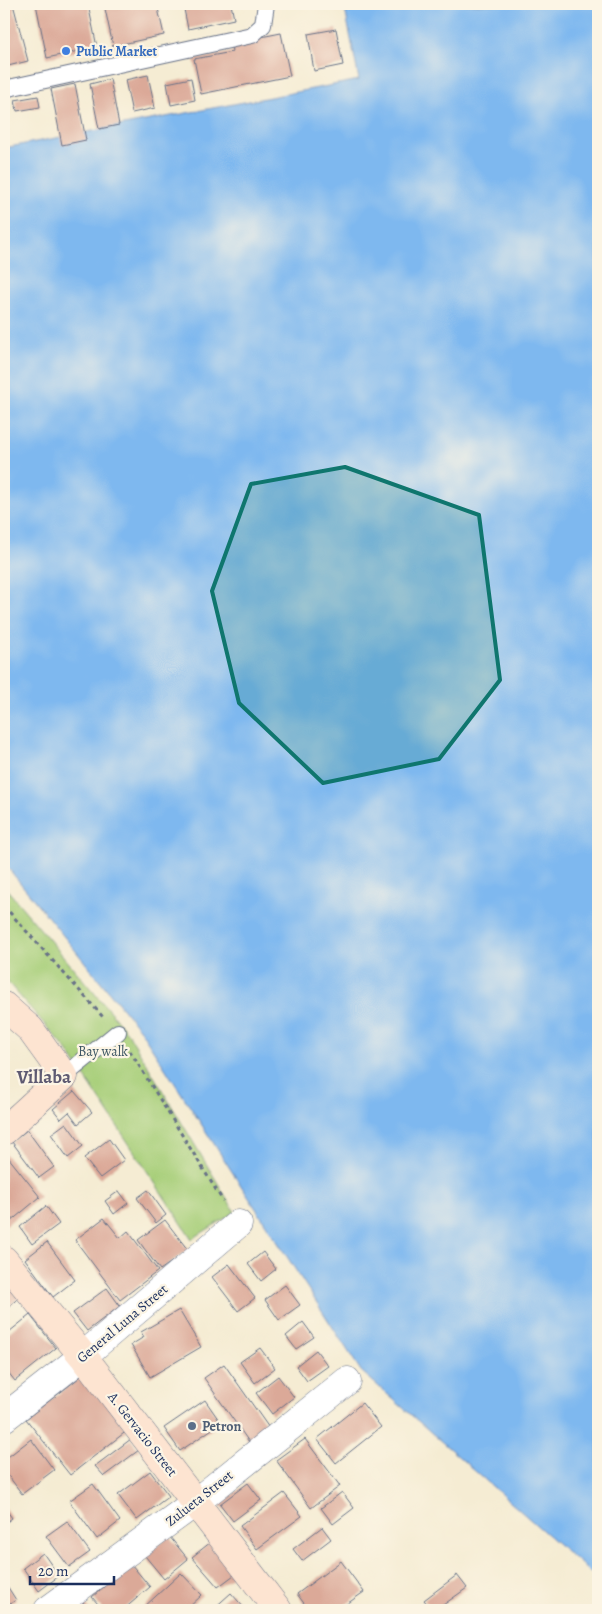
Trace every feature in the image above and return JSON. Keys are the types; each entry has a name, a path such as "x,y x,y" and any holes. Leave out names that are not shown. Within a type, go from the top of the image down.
{"street":[{"path":"4,1006 30,1029 64,1076 4,1131"},
{"name":"General Luna Street","path":"4,1418 83,1356 238,1224"},
{"name":"A. Gervacio Street","path":"4,1260 83,1356 278,1610"},
{"name":"Zulueta Street","path":"48,1610 196,1502 347,1382"}],"lane":[{"path":"4,90 252,35 263,25 266,4"},
{"path":"64,1076 118,1032"}],"path":[{"path":"4,906 84,997 118,1032 238,1224"}],"highlighted area":[{"path":"345,467 479,515 500,680 439,759 323,783 239,703 212,591 251,484"}],"green space":[{"name":"Bay walk","path":"4,886 128,1033 235,1212 192,1239 67,1050 4,978"}],"water":[{"path":"344,4 598,4 598,1579 361,1371 141,1031 4,863 4,148 359,80"}],"building":[{"path":"4,4 13,4 28,61 4,67"},
{"path":"36,4 88,4 97,47 47,58"},
{"path":"104,4 157,4 164,35 113,46"},
{"path":"183,4 231,4 234,19 188,29"},
{"path":"336,29 343,65 314,71 308,34"},
{"path":"281,33 290,76 201,94 194,59 232,52 231,43"},
{"path":"148,75 155,108 132,113 125,80"},
{"path":"191,78 195,100 171,105 167,83"},
{"path":"110,79 119,125 99,129 90,84"},
{"path":"75,84 86,140 62,145 51,89"},
{"path":"38,96 40,107 17,111 15,100"},
{"path":"4,102 8,118 4,119"},
{"path":"74,1091 92,1112 78,1124 69,1112 61,1119 53,1109"},
{"path":"66,1123 83,1146 68,1158 51,1134"},
{"path":"27,1130 54,1167 39,1178 12,1142"},
{"path":"109,1139 124,1160 100,1178 84,1158"},
{"path":"4,1152 40,1197 4,1227"},
{"path":"148,1190 166,1215 156,1223 137,1198"},
{"path":"119,1191 128,1203 114,1214 105,1201"},
{"path":"46,1206 59,1224 32,1244 20,1227"},
{"path":"104,1218 120,1238 128,1231 158,1271 120,1300 75,1240"},
{"path":"165,1220 188,1250 160,1270 138,1240"},
{"path":"47,1242 75,1280 53,1297 25,1259"},
{"path":"263,1252 276,1269 261,1281 248,1264"},
{"path":"229,1264 255,1298 238,1311 212,1277"},
{"path":"4,1280 20,1297 4,1310"},
{"path":"285,1285 300,1305 279,1320 265,1300"},
{"path":"107,1288 120,1306 87,1331 73,1313"},
{"path":"179,1310 201,1347 150,1377 131,1345 144,1337 141,1332"},
{"path":"30,1315 56,1348 15,1381 4,1367 4,1336"},
{"path":"303,1322 314,1337 296,1349 286,1336"},
{"path":"260,1348 275,1368 255,1383 240,1362"},
{"path":"316,1350 328,1366 307,1381 296,1366"},
{"path":"224,1364 269,1428 249,1442 204,1378"},
{"path":"84,1374 128,1430 70,1475 26,1419"},
{"path":"278,1376 294,1397 272,1414 256,1393"},
{"name":"Petron","path":"205,1400 221,1423 180,1451 164,1428"},
{"path":"362,1403 381,1427 336,1463 317,1439"},
{"path":"31,1439 54,1470 22,1494 4,1470 4,1460"},
{"path":"131,1439 139,1450 104,1476 95,1466"},
{"path":"305,1439 340,1486 311,1508 276,1460"},
{"path":"150,1471 169,1496 137,1520 118,1495"},
{"path":"248,1483 261,1500 233,1521 220,1504"},
{"path":"93,1484 120,1521 97,1539 69,1501"},
{"path":"342,1492 354,1508 333,1524 321,1508"},
{"path":"284,1493 302,1516 257,1549 240,1526"},
{"path":"4,1507 12,1518 4,1524"},
{"path":"67,1521 90,1552 69,1567 46,1536"},
{"path":"322,1527 331,1539 302,1561 293,1549"},
{"path":"169,1536 188,1559 164,1579 145,1556"},
{"path":"216,1538 242,1569 218,1587 192,1557"},
{"path":"43,1553 59,1576 39,1591 23,1568"},
{"path":"341,1561 364,1592 338,1610 309,1610 297,1594"},
{"path":"131,1564 150,1587 123,1610 103,1610 92,1597"},
{"path":"181,1573 202,1595 186,1610 146,1610 143,1608"},
{"path":"457,1575 467,1588 436,1610 432,1610 424,1600"},
{"path":"4,1581 16,1600 4,1608"},
{"path":"231,1593 246,1610 212,1610"},
{"path":"82,1601 90,1610 71,1610"}],"place":[{"name":"Public Market","path":"66,51"},
{"name":"Petron","path":"192,1426"}],"district":[{"name":"Villaba","path":"44,1076"}]}
